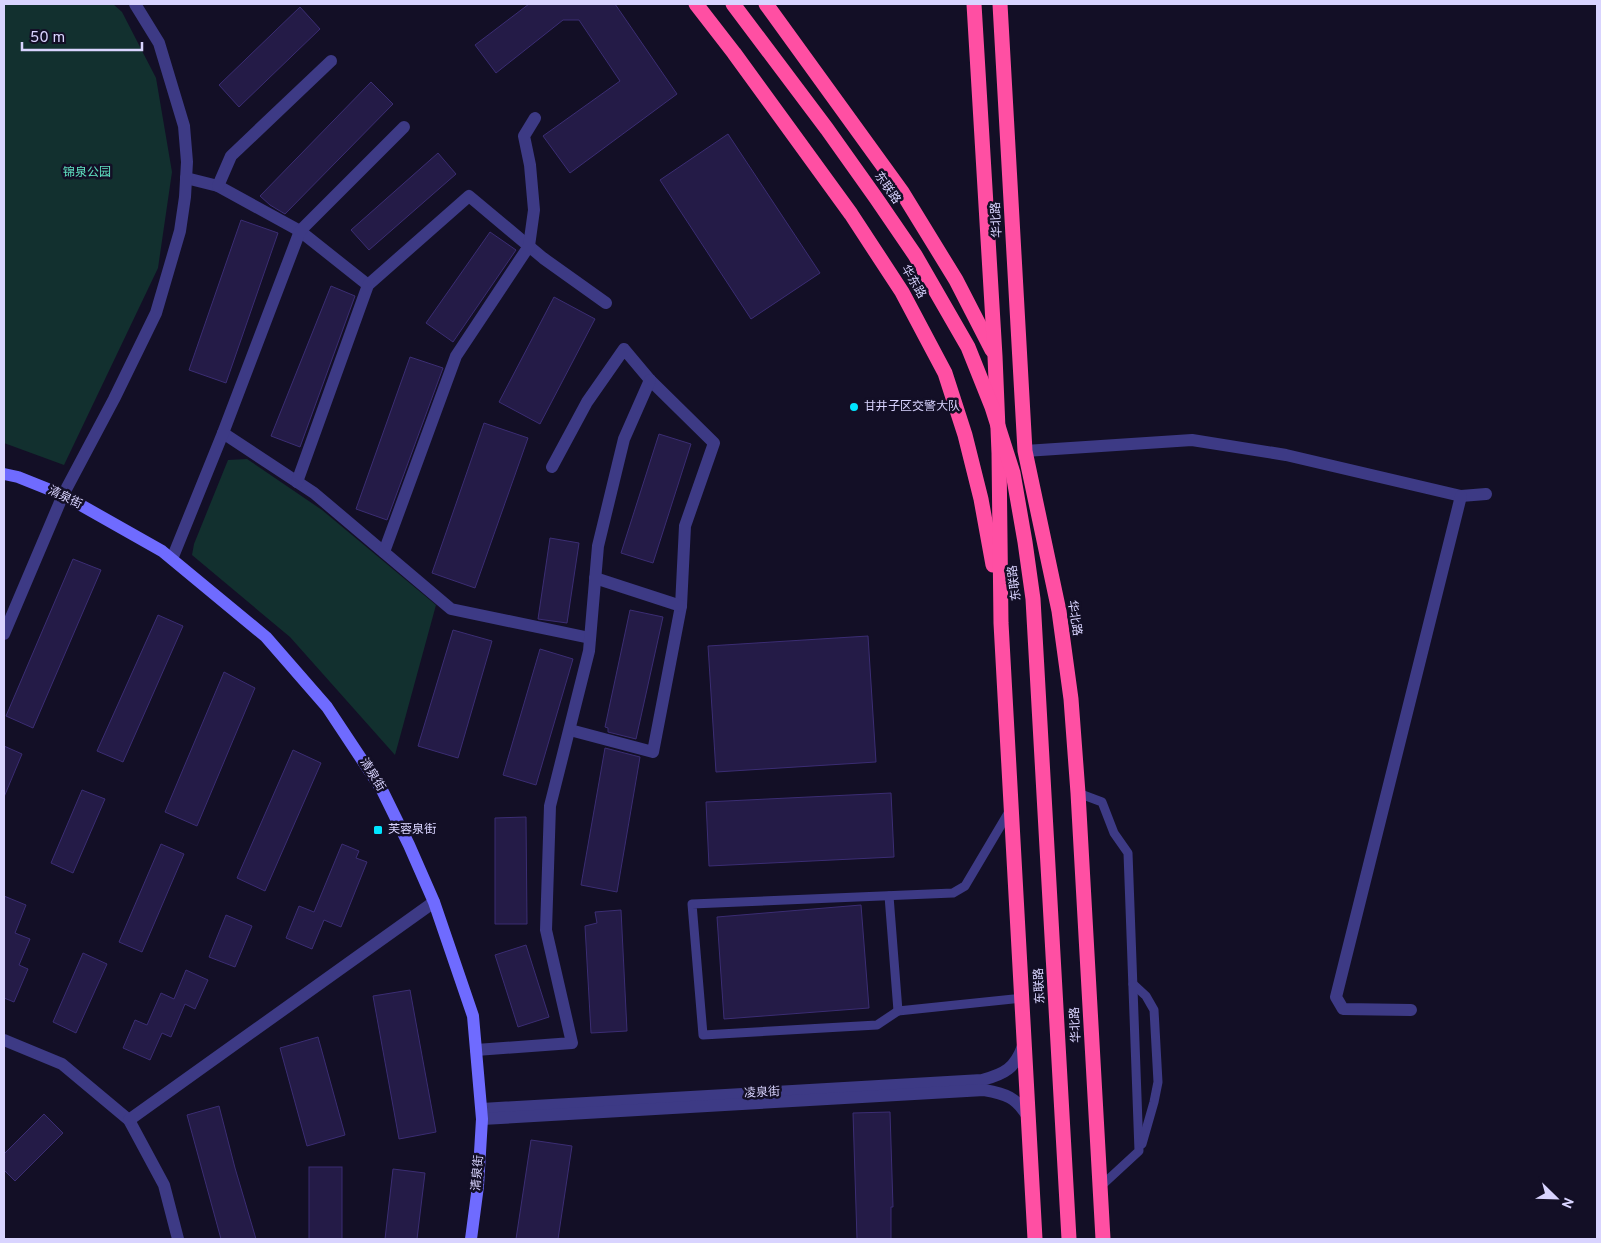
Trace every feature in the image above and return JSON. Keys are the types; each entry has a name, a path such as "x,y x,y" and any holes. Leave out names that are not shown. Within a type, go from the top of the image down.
{"highway":[{"name":"华东路","path":"696,4 851,214 902,292 945,373 965,434 981,499 993,562 1001,623"},
{"name":"东联路","path":"733,4 854,167 915,255 944,304 971,356 992,407 1013,473 1033,599 1069,1239"},
{"path":"766,4 902,192 956,280 995,356"},
{"name":"华北路","path":"974,4 995,356 999,453 1001,623 1035,1239"},
{"name":"华北路","path":"1000,4 1025,451 1059,611 1071,699 1103,1239"}],"street":[{"path":"4,634 63,495 114,399 156,313 180,231 186,198 184,126 159,43 135,4"},
{"path":"218,186 231,156 331,61"},
{"path":"384,552 456,356 529,246 534,210 530,165 524,136 535,118"},
{"path":"172,559 223,433 300,231 404,127"},
{"path":"186,178 218,186 300,231 368,285"},
{"path":"297,482 368,285 469,196 543,258 606,303"},
{"path":"552,468 587,402 624,349 650,380 714,443 685,526 681,606 653,752 570,730"},
{"path":"476,1050 572,1043 546,930 550,806 589,651 598,546 624,439 650,380"},
{"path":"223,433 314,493 451,609 590,638"},
{"path":"1025,451 1192,440 1286,455 1461,496 1486,494"},
{"name":"清泉街","path":"4,474 18,477 63,495 162,551 266,636 327,707 382,790 434,902 473,1016 482,1114 478,1186 471,1239"},
{"path":"1411,1010 1343,1009 1336,996 1461,496"},
{"path":"595,578 681,606"},
{"path":"129,1120 434,902"},
{"path":"4,1040 62,1064 129,1120 164,1185 178,1239"},
{"name":"凌泉街","path":"482,1114 982,1080 996,1076 1009,1069 1018,1059 1024,1043"},
{"name":"凌泉街","path":"482,1114 984,1090 1011,1097 1021,1105 1028,1117"}],"lane":[{"path":"1078,793 1102,802 1114,833 1128,853 1139,1151"},
{"path":"1011,808 965,886 953,892 692,904 703,1035 877,1026 898,1011 1022,998"},
{"path":"889,896 898,1011"},
{"path":"1100,1187 1139,1151 1158,1082 1154,1010 1146,996 1133,984"}],"green space":[{"name":"锦泉公园","path":"4,4 113,4 122,12 156,78 172,172 158,268 64,465 4,443"},
{"path":"247,459 322,510 436,605 395,755 290,637 192,555 194,544 228,460"}],"building":[{"path":"529,4 615,4 677,94 570,173 543,136 620,81 579,20 563,20 496,73 475,45"},
{"path":"300,7 320,29 239,107 219,85"},
{"path":"371,82 393,104 285,214 270,205 260,196"},
{"path":"728,134 820,273 751,319 660,180"},
{"path":"438,153 456,174 369,250 351,230"},
{"path":"241,220 278,233 226,383 189,370"},
{"path":"490,232 516,250 453,342 426,323"},
{"path":"331,286 355,296 300,447 271,436"},
{"path":"554,297 595,319 540,424 499,402"},
{"path":"410,357 443,368 387,520 356,509"},
{"path":"484,423 528,438 475,588 432,573"},
{"path":"659,434 691,444 653,563 621,553"},
{"path":"550,538 579,543 567,623 538,619"},
{"path":"73,559 101,570 33,728 6,716"},
{"path":"630,610 663,617 636,739 608,732 608,728 605,727"},
{"path":"158,615 183,626 123,762 97,751"},
{"path":"453,630 492,641 458,758 418,746"},
{"path":"868,636 876,762 716,772 708,646"},
{"path":"540,649 573,659 536,785 503,775"},
{"path":"224,672 255,688 197,826 165,812"},
{"path":"4,746 22,754 4,797"},
{"path":"605,748 640,757 617,892 581,885"},
{"path":"293,750 321,763 265,891 237,878"},
{"path":"82,790 105,799 73,873 51,863"},
{"path":"891,793 894,857 709,866 706,802"},
{"path":"526,817 527,924 495,924 495,818"},
{"path":"161,844 184,854 142,952 119,942"},
{"path":"342,844 359,851 356,858 367,862 341,927 324,920 312,949 286,938 299,906 314,912"},
{"path":"4,896 26,905 15,933 30,939 19,965 28,969 14,1002 4,998"},
{"path":"861,905 869,1008 724,1019 717,917"},
{"path":"621,910 627,1031 591,1033 585,926 597,923 595,912"},
{"path":"226,915 252,926 235,967 209,957"},
{"path":"526,945 549,1017 518,1027 495,955"},
{"path":"83,953 107,964 76,1033 53,1022"},
{"path":"186,970 208,980 195,1009 185,1004 171,1037 162,1033 150,1060 123,1048 135,1020 147,1025 161,993 174,999"},
{"path":"410,990 436,1132 399,1139 373,996"},
{"path":"318,1037 345,1135 307,1146 280,1048"},
{"path":"219,1106 256,1239 221,1239 187,1115"},
{"path":"890,1112 893,1207 891,1207 891,1239 857,1239 853,1113"},
{"path":"44,1114 63,1133 15,1181 4,1170 4,1154"},
{"path":"531,1140 572,1146 558,1239 516,1239"},
{"path":"309,1167 342,1167 342,1239 309,1239"},
{"path":"393,1169 425,1173 417,1239 385,1239"}],"place":[{"name":"甘井子区交警大队","path":"854,407"},
{"name":"芙蓉泉街","path":"378,830"}]}
